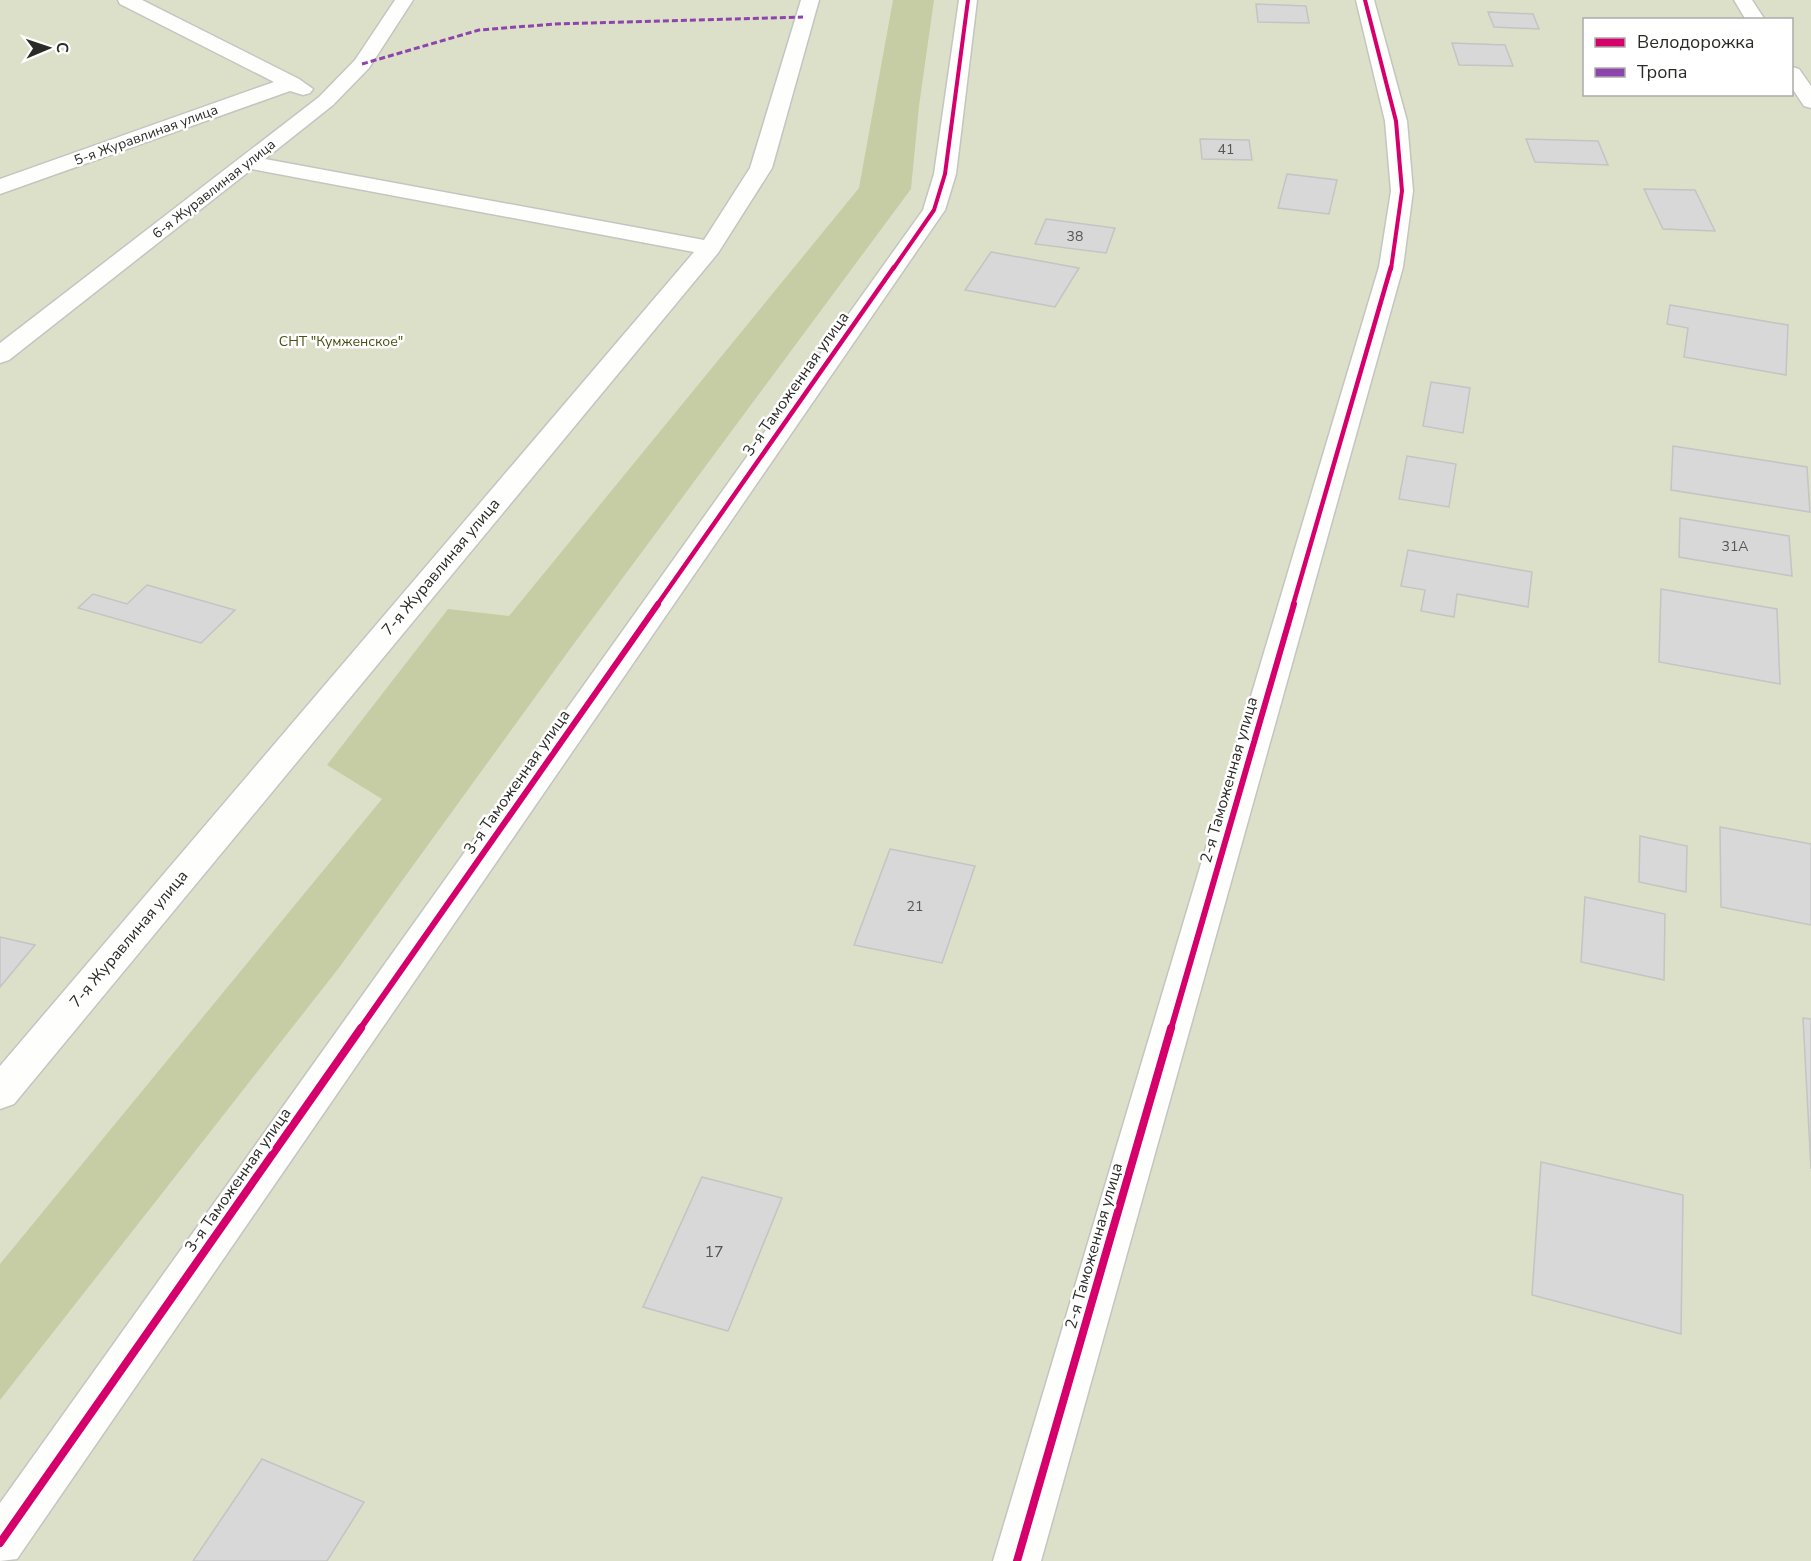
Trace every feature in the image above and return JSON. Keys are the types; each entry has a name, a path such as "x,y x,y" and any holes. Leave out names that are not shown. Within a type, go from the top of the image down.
{"street":[{"path":"128,0 326,101"},
{"name":"6-я Журавлиная улица","path":"0,355 326,101 362,64 404,0"},
{"name":"7-я Журавлиная улица","path":"0,1093 710,248 761,168 810,0"},
{"name":"3-я Таможенная улица","path":"0,1543 934,210 945,174 968,0"},
{"name":"2-я Таможенная улица","path":"1017,1561 1391,267 1402,191 1396,122 1365,0"},
{"path":"1743,0 1755,18"},
{"path":"1793,76 1811,102"},
{"name":"5-я Журавлиная улица","path":"0,187 292,83"},
{"path":"248,162 710,248"}],"green space":[{"name":"СНТ \"Кумженское\"","path":"0,0 1811,0 1811,1561 0,1561"}],"shaded area":[{"path":"893,0 934,0 919,106 911,189 570,649 338,969 0,1400 0,1264 382,799 327,765 448,609 509,616 859,188"}],"building":[{"path":"1256,4 1306,6 1309,23 1258,22"},
{"path":"1488,12 1533,14 1539,29 1494,27"},
{"path":"1452,43 1505,45 1513,66 1459,65"},
{"path":"1200,139 1249,140 1252,160 1202,159"},
{"path":"1526,139 1598,141 1608,165 1535,162"},
{"path":"1287,174 1337,180 1329,214 1278,208"},
{"path":"1644,189 1695,190 1715,231 1663,229"},
{"path":"1046,219 1115,228 1106,253 1035,244"},
{"path":"991,252 1079,268 1055,307 965,290"},
{"path":"1670,305 1788,325 1786,375 1684,357 1688,328 1667,324"},
{"path":"1431,382 1470,388 1463,433 1423,426"},
{"path":"1673,446 1807,467 1810,512 1671,490"},
{"path":"1407,456 1456,464 1449,507 1399,499"},
{"path":"1680,518 1789,536 1792,576 1679,557"},
{"path":"1408,550 1532,572 1528,607 1457,594 1454,617 1421,611 1425,590 1401,586"},
{"path":"147,585 235,610 201,643 78,608 93,594 127,604"},
{"path":"1661,589 1777,609 1780,684 1659,662"},
{"path":"1720,827 1811,844 1811,925 1721,907"},
{"path":"1640,836 1687,846 1686,892 1639,882"},
{"path":"890,849 975,866 942,963 854,945"},
{"path":"1585,897 1665,914 1664,980 1581,962"},
{"path":"0,937 35,945 0,987"},
{"path":"1803,1018 1811,1019 1811,1169"},
{"path":"1541,1162 1683,1195 1681,1334 1532,1295"},
{"path":"702,1177 782,1198 728,1331 643,1307"},
{"path":"262,1459 364,1502 327,1561 193,1561"}],"marked path":[{"path":"362,64 479,30 555,24 803,17"}],"cycle path":[{"path":"0,1543 934,210 945,174 968,0"},
{"path":"1017,1561 1391,267 1402,191 1396,121 1365,0"}]}
